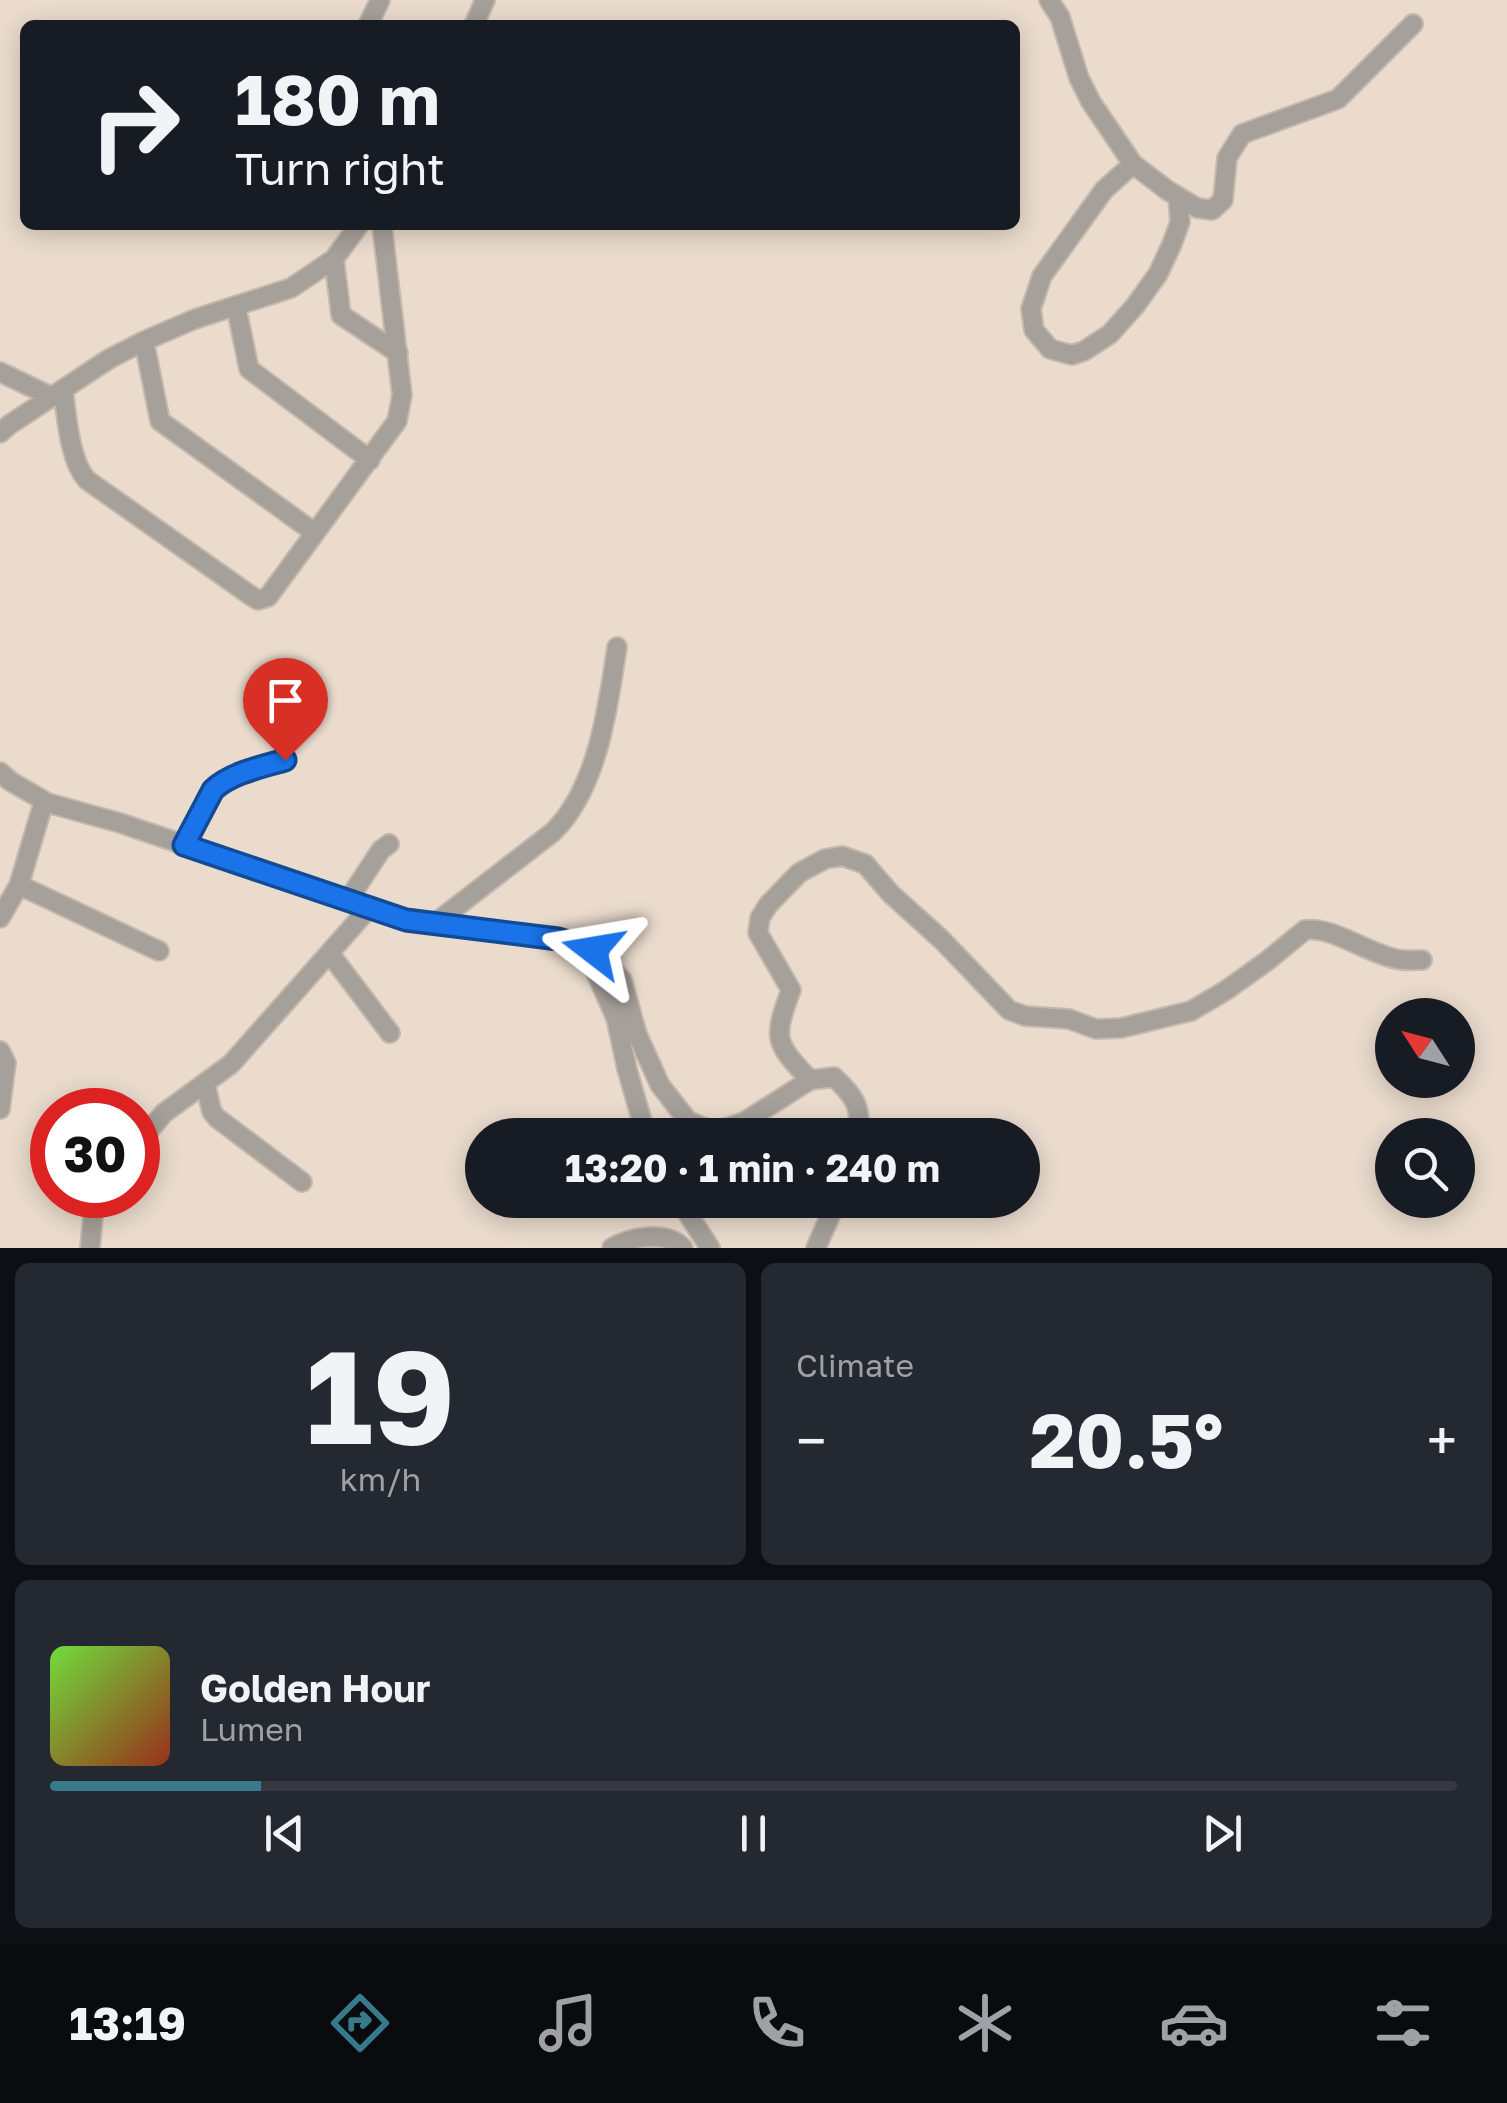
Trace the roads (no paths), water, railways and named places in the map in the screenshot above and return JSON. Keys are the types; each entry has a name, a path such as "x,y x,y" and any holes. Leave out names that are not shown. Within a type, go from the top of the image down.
{"street":[{"path":"1049,0 1060,17 1079,78 1091,102 1133,164 1178,197 1197,208 1212,210 1222,200 1227,158 1242,134 1338,98 1414,24"},
{"path":"1133,164 1104,190 1042,276 1031,309 1034,330 1050,349 1072,355 1084,351 1110,334 1135,306 1158,274 1172,244 1180,222 1178,197"},
{"path":"1,431 109,359 144,341 195,319 291,288 334,259 355,230"},
{"path":"57,393 79,471 87,480 258,600 268,597 370,460 401,410 383,230"},
{"path":"334,259 341,316 398,354"},
{"path":"236,306 249,369 370,460"},
{"path":"144,341 160,421 315,533"},
{"path":"0,372 57,393"},
{"path":"434,924 568,818 606,723 617,647"},
{"path":"184,845 219,784 285,760"},
{"path":"0,772 44,801 406,920 558,939 593,950 622,980 637,1034 660,1084 688,1121 714,1132 744,1122 810,1080 834,1078 853,1096 860,1118"},
{"path":"0,918 19,885 44,801"},
{"path":"348,900 389,844"},
{"path":"810,1080 779,1044 779,1023 790,990 758,933 768,904 798,873 825,859 842,856 864,864 1009,1010 1025,1016 1069,1019 1096,1029 1120,1028 1192,1011 1267,962 1304,930 1326,932 1398,960 1422,960"},
{"path":"19,885 159,951"},
{"path":"160,1118 231,1064 370,908"},
{"path":"585,947 616,1018 641,1118"},
{"path":"330,954 390,1032"},
{"path":"0,1051 6,1063 0,1109"},
{"path":"204,1083 217,1118 302,1182"},
{"path":"90,1248 93,1218"},
{"path":"691,1218 710,1248"},
{"path":"816,1248 830,1218"},
{"path":"612,1248 624,1241 656,1237 677,1241 683,1248"}]}
